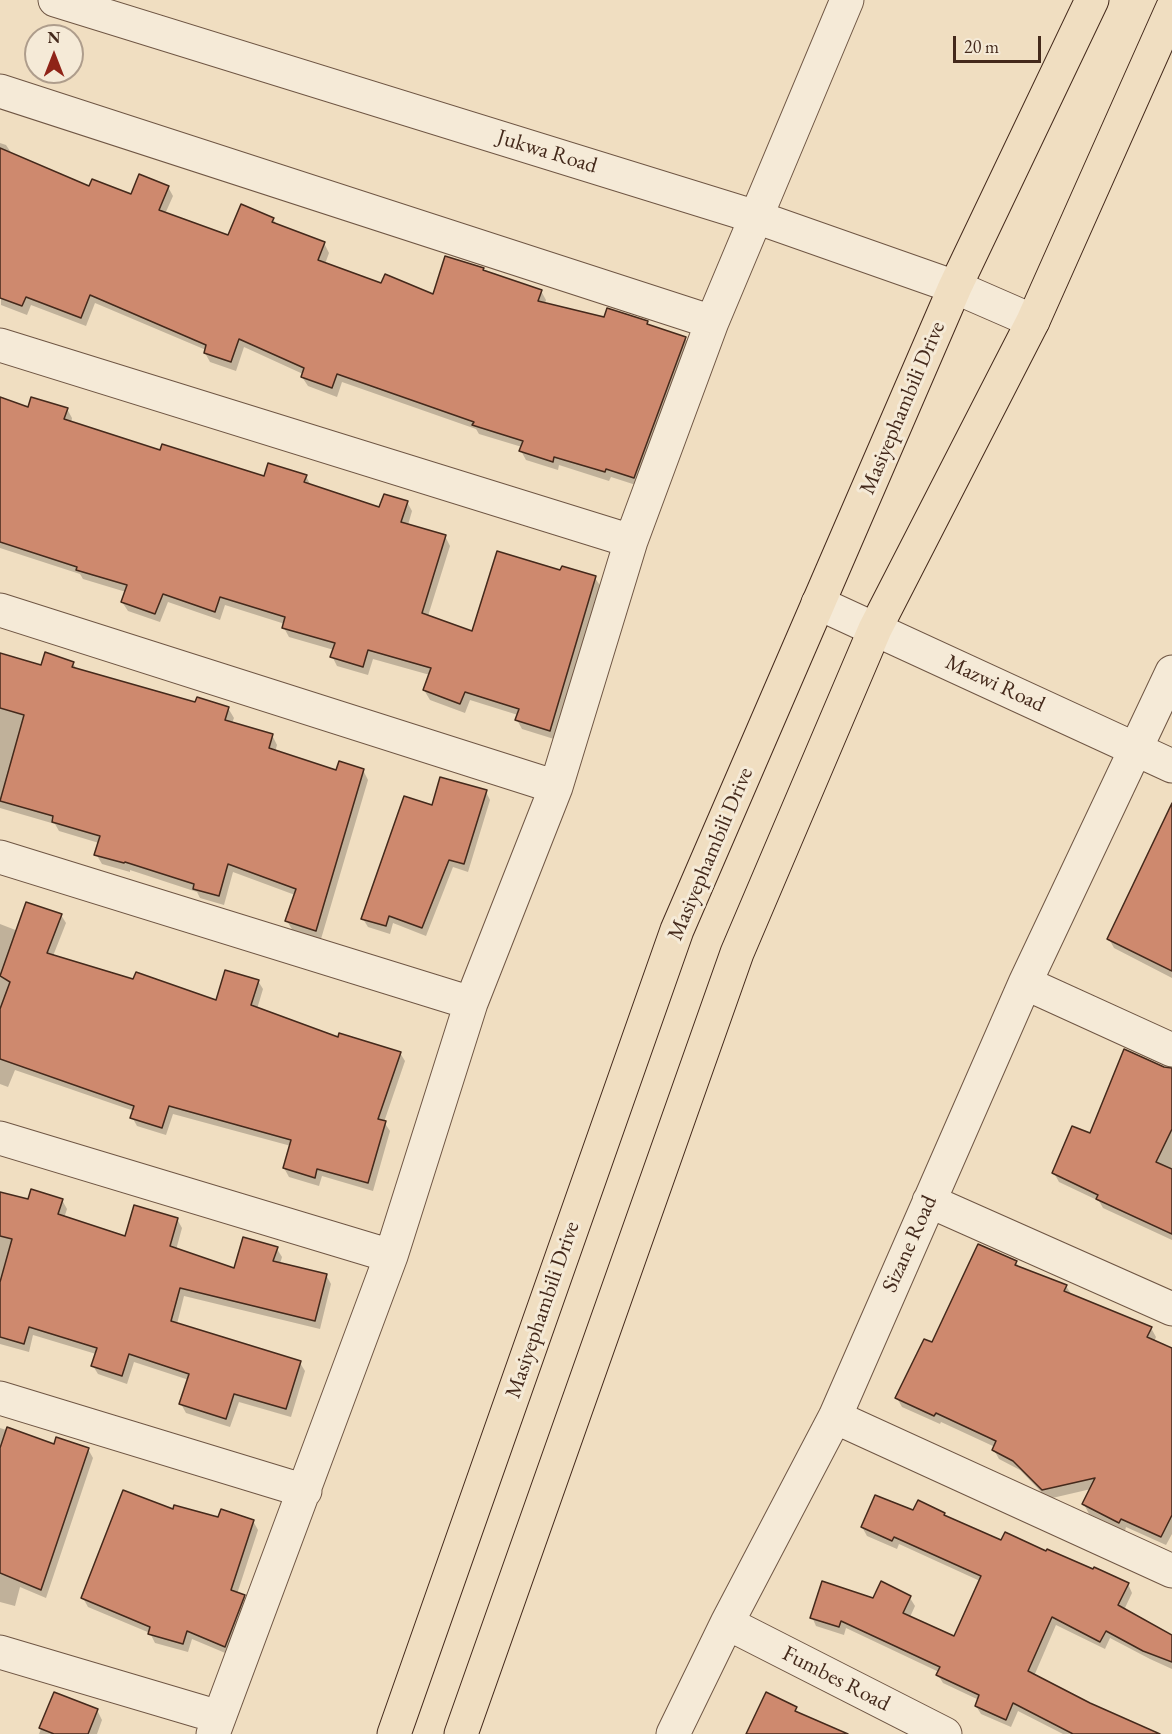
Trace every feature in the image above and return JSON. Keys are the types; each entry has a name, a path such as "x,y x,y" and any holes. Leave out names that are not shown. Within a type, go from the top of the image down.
{"main road":[{"name":"Masiyephambili Drive","path":"394,1734 677,930 955,287 1092,0"},
{"path":"462,1734 737,953 875,629 1033,321 1172,9"}],"street":[{"name":"Jukwa Road","path":"55,0 756,217 955,287 1033,321"},
{"path":"0,1652 216,1726 391,1256 471,1003 556,787 631,541 712,322 847,0"},
{"path":"0,91 712,322"},
{"path":"0,345 631,541"},
{"name":"Mazwi Road","path":"818,603 1172,766"},
{"path":"0,610 556,787"},
{"name":"Sizane Road","path":"673,1734 727,1623 835,1417 1026,983 1172,672"},
{"path":"0,857 471,1003"},
{"path":"1026,983 1172,1050"},
{"path":"0,1138 391,1256"},
{"path":"929,1201 1172,1309"},
{"path":"0,1398 305,1491"},
{"path":"835,1417 1172,1571"},
{"name":"Fumbes Road","path":"727,1623 945,1734"}],"building":[{"path":"0,148 89,186 92,179 131,194 139,174 169,186 159,210 228,235 241,204 274,218 272,222 325,242 318,260 381,283 385,274 433,294 445,256 542,290 538,301 604,317 607,308 648,321 647,324 686,337 634,478 554,457 553,462 519,451 523,441 472,425 474,422 337,374 332,388 301,377 304,368 239,339 231,362 204,353 206,345 90,295 81,318 26,297 22,306 0,298"},
{"path":"0,397 28,407 31,397 68,408 64,419 160,450 162,444 264,476 268,463 307,475 304,482 379,507 384,494 408,501 401,522 446,535 422,613 472,631 497,551 560,570 562,566 596,576 550,731 515,720 519,709 465,692 460,704 423,690 431,668 368,650 363,667 330,657 335,643 282,628 285,617 220,597 215,612 163,594 155,614 121,602 127,585 76,570 77,567 0,542"},
{"path":"45,652 74,662 72,667 195,702 197,697 229,707 225,720 273,734 269,748 336,770 339,761 364,769 316,931 285,921 296,889 228,864 219,896 193,889 194,884 125,862 94,855 100,836 52,822 53,816 0,801 24,715 0,708 0,653 41,665"},
{"path":"440,777 487,790 464,864 449,860 422,928 389,916 386,926 361,919 404,796 432,805"},
{"path":"1172,803 1172,971 1107,939"},
{"path":"26,902 62,914 47,953 133,979 136,972 216,1000 225,970 259,980 251,1005 338,1037 339,1033 401,1052 378,1119 386,1121 368,1183 317,1169 315,1178 283,1168 291,1140 169,1106 162,1128 130,1118 134,1106 0,1059 0,1009 10,982 0,976"},
{"path":"1124,1049 1164,1067 1172,1068 1172,1129 1156,1162 1172,1169 1172,1234 1096,1199 1098,1195 1052,1173 1072,1126 1090,1133"},
{"path":"31,1189 63,1199 58,1214 125,1236 134,1205 178,1218 170,1246 234,1268 243,1237 278,1247 273,1261 327,1274 315,1321 180,1288 171,1321 301,1361 286,1409 234,1394 226,1419 179,1404 189,1374 129,1354 122,1376 91,1366 97,1348 29,1327 24,1344 0,1337 0,1282 12,1239 0,1236 0,1192 28,1199"},
{"path":"978,1244 1017,1261 1015,1265 1067,1285 1064,1291 1152,1327 1147,1337 1172,1348 1172,1515 1161,1537 1121,1519 1119,1523 1082,1504 1095,1478 1042,1490 1013,1461 992,1450 996,1441 936,1413 934,1416 895,1398 924,1339 932,1342"},
{"path":"7,1427 54,1444 56,1437 89,1448 41,1590 0,1573 0,1448"},
{"path":"123,1490 173,1509 174,1505 218,1517 221,1509 254,1520 231,1590 245,1595 225,1647 187,1631 183,1644 148,1634 150,1627 81,1598"},
{"path":"875,1495 913,1510 918,1500 945,1513 944,1515 1001,1540 1005,1532 1046,1551 1047,1549 1093,1569 1094,1567 1129,1583 1118,1605 1172,1635 1172,1662 1143,1651 1106,1631 1100,1642 1052,1617 1028,1671 1090,1703 1160,1734 1073,1734 1013,1703 1006,1720 975,1706 979,1695 936,1675 940,1667 841,1621 839,1627 810,1618 822,1581 873,1598 881,1581 911,1596 903,1613 954,1636 981,1576 894,1537 892,1541 861,1527"},
{"path":"54,1692 98,1709 88,1734 54,1734 39,1728"},
{"path":"766,1692 797,1707 795,1711 848,1734 746,1734"}]}
